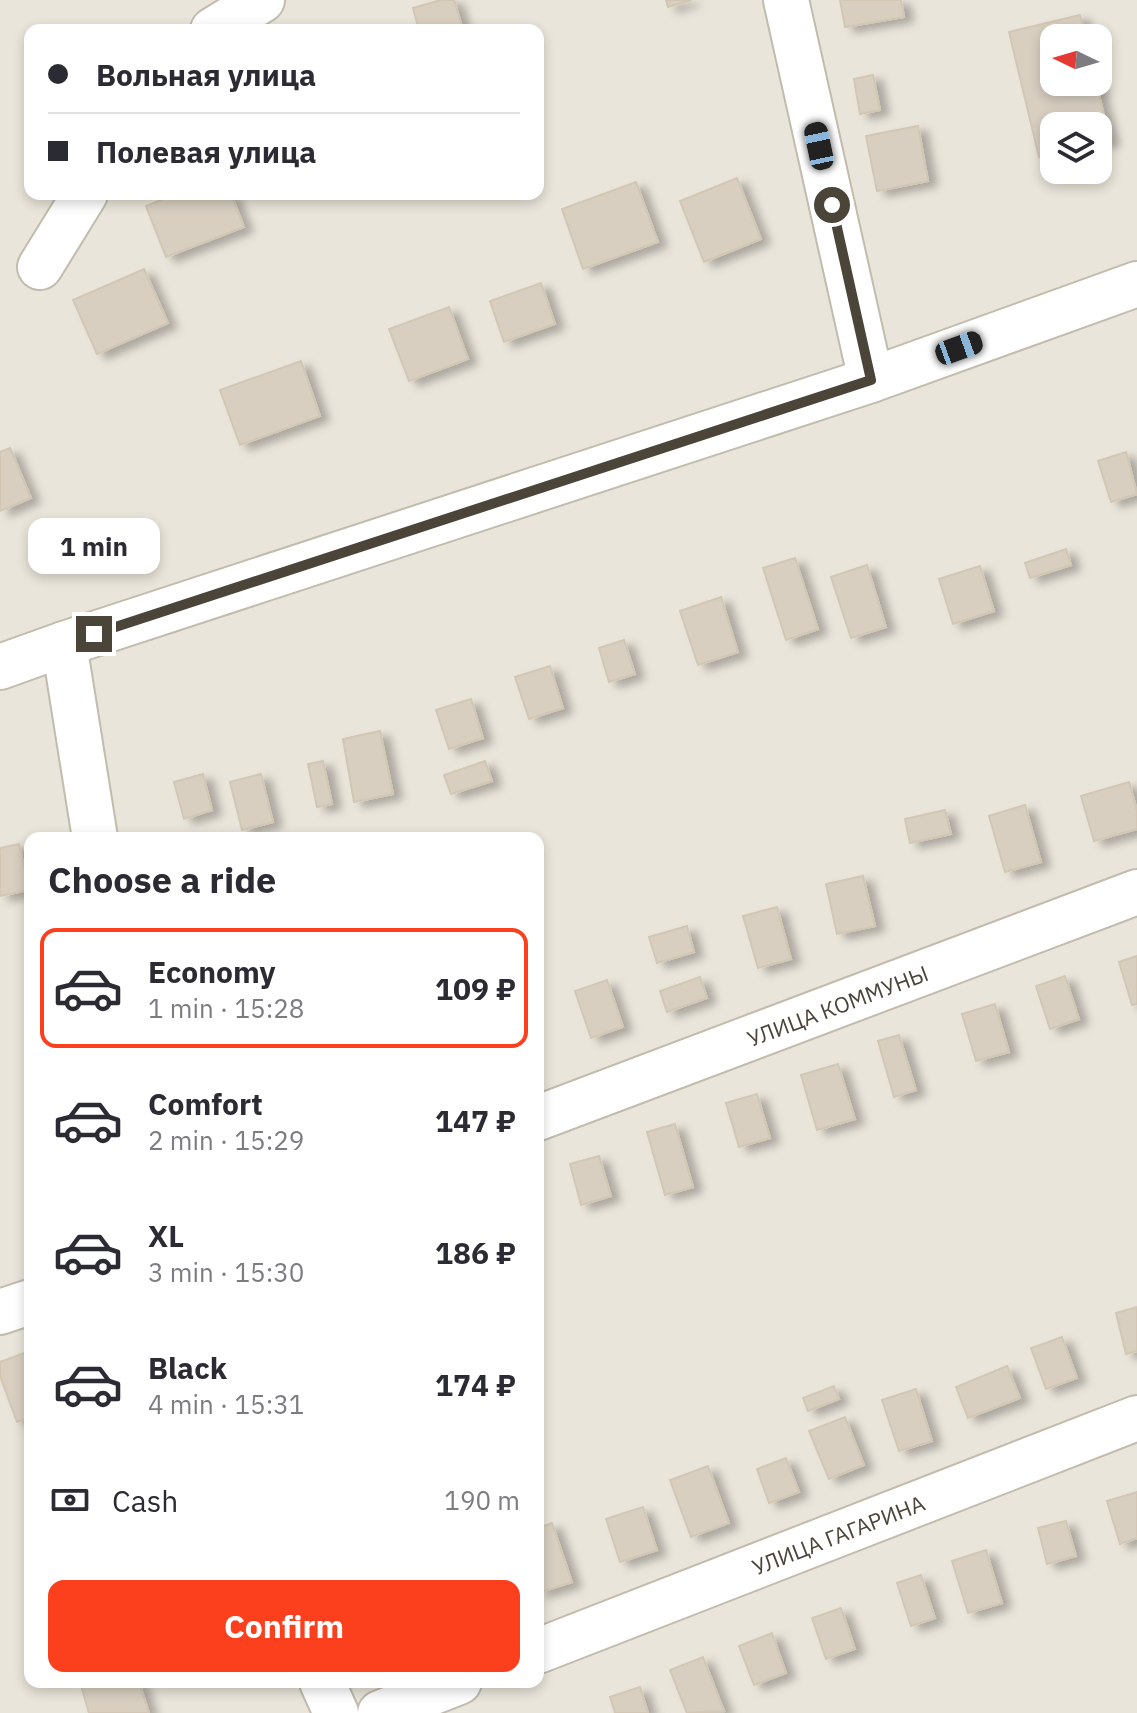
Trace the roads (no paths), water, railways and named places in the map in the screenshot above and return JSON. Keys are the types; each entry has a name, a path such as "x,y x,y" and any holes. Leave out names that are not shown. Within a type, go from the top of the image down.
{"street":[{"path":"223,24 262,0"},
{"path":"786,0 871,380"},
{"path":"40,267 81,200"},
{"path":"0,667 871,380 1137,284"},
{"path":"64,644 94,832"},
{"name":"УЛИЦА КОММУНЫ","path":"544,1116 1137,892"},
{"path":"0,1312 24,1304"},
{"name":"УЛИЦА ГАГАРИНА","path":"544,1649 1137,1418"},
{"path":"325,1688 336,1713"},
{"path":"380,1713 444,1688"}]}
